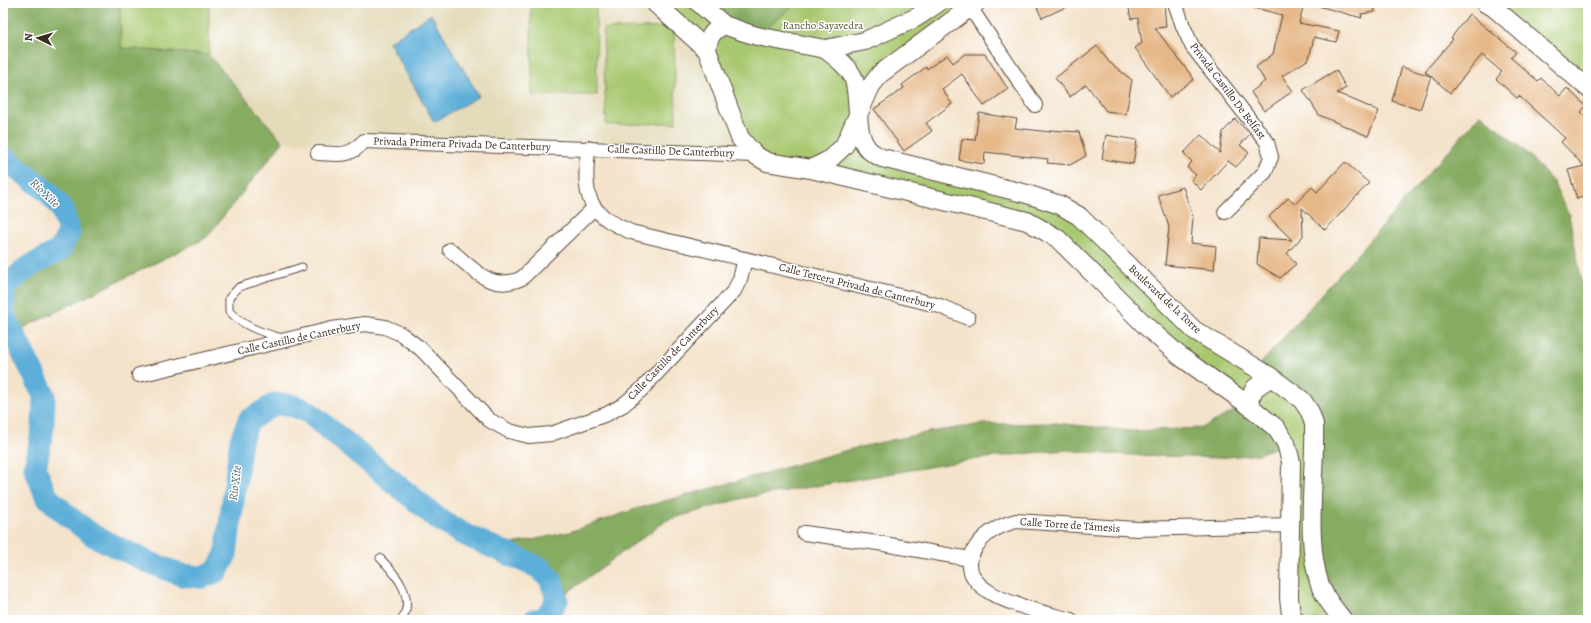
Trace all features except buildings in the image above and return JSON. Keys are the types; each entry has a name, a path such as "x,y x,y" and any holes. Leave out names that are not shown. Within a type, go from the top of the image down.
{"street":[{"path":"655,3 707,50"},
{"path":"699,3 724,25 757,36 825,49 865,41 917,17 938,3"},
{"name":"Privada Castillo De Belfast","path":"1175,3 1192,46 1267,142 1270,157 1265,172 1225,212"},
{"path":"1490,4 1588,88"},
{"path":"811,169 830,160 844,146 871,86 880,74 973,5 1035,105"},
{"path":"724,25 714,30 708,39 707,50 740,138 755,155 766,162 811,169 1027,221 1057,238 1147,327 1181,357 1247,404 1276,428 1286,444 1291,462 1288,598 1291,614 1295,620"},
{"path":"825,49 844,63 852,76 856,93 857,115"},
{"name":"Boulevard de la Torre","path":"857,115 861,133 868,149 882,158 1027,194 1060,205 1079,216 1194,330 1271,377 1302,400 1310,412 1314,424 1314,562 1320,586 1334,610 1343,620"},
{"name":"Privada Primera Privada De Canterbury","path":"318,154 349,154 358,149 364,141 444,145 588,148"},
{"path":"588,148 586,175 588,192 594,208 611,223 631,232 745,260"},
{"name":"Calle Castillo De Canterbury","path":"588,148 755,155"},
{"path":"450,250 485,279 497,283 511,284 522,278 594,208"},
{"name":"Calle Tercera Privada de Canterbury","path":"745,260 940,306 968,318"},
{"name":"Calle Castillo de Canterbury","path":"139,375 286,340 365,324 384,327 401,334 421,348 489,420 510,431 529,436 551,434 607,414 623,405 641,390 734,291 740,279 745,260"},
{"path":"1247,404 1255,388 1271,377"},
{"name":"Calle Torre de Támesis","path":"970,559 975,549 987,534 1000,525 1016,521 1137,529 1290,525"},
{"path":"804,533 878,543 970,559 972,572 976,581 992,595 1008,602 1071,620"}],"lane":[{"path":"286,340 254,330 238,321 229,311 229,298 239,287 302,267"},
{"path":"380,558 392,570 402,584 407,601 401,620"}],"shaded area":[{"path":"120,3 654,3 707,50 754,154 283,142 209,55"}],"green space":[{"path":"3,3 120,3 121,48 209,55 283,142 206,238 13,333 3,313 5,288 25,269 60,250 69,232 62,209 49,193 3,157"},
{"path":"120,3 209,3 209,55 121,48"},
{"path":"531,3 596,3 597,95 532,95"},
{"name":"Rancho Sayavedra","path":"655,3 976,3 880,74 871,86 857,114 855,85 852,77 843,63 827,50 843,64 851,77 860,134 868,150 881,159 1027,194 1060,205 1079,216 1194,330 1271,377 1302,400 1310,412 1314,424 1314,562 1320,587 1334,610 1343,620 1295,620 1291,614 1289,598 1291,462 1286,443 1276,428 1247,404 1181,357 1147,327 1057,238 1027,221 811,168 772,161 755,153 740,138 707,50"},
{"path":"699,3 797,3 757,36"},
{"path":"1485,3 1588,3 1588,88"},
{"path":"674,27 676,123 606,125 603,29"},
{"path":"1481,114 1527,153 1553,182 1569,215 1588,315 1588,620 1343,620 1320,586 1310,412 1256,369"},
{"path":"1247,404 1286,443 1259,454 1217,458 1105,454 1067,450 1032,453 977,459 744,498 667,520 557,600 551,580 540,569 494,548 569,532 639,508 851,449 929,432 983,424 1055,423 1134,431 1202,428"}],"water":[{"path":"431,14 479,96 434,122 389,42"}],"waterway":[{"name":"Rio Xite","path":"3,157 49,193 62,209 69,232 60,250 25,269 5,288 3,304"},
{"name":"Rio Xite","path":"3,313 44,395 43,427 35,468 46,496 68,516 94,536 148,562 182,575 202,577 217,571 226,554 241,440 249,420 275,404 291,405 307,411 437,518 461,533 540,568 551,580 557,600 545,619 534,620"}]}
